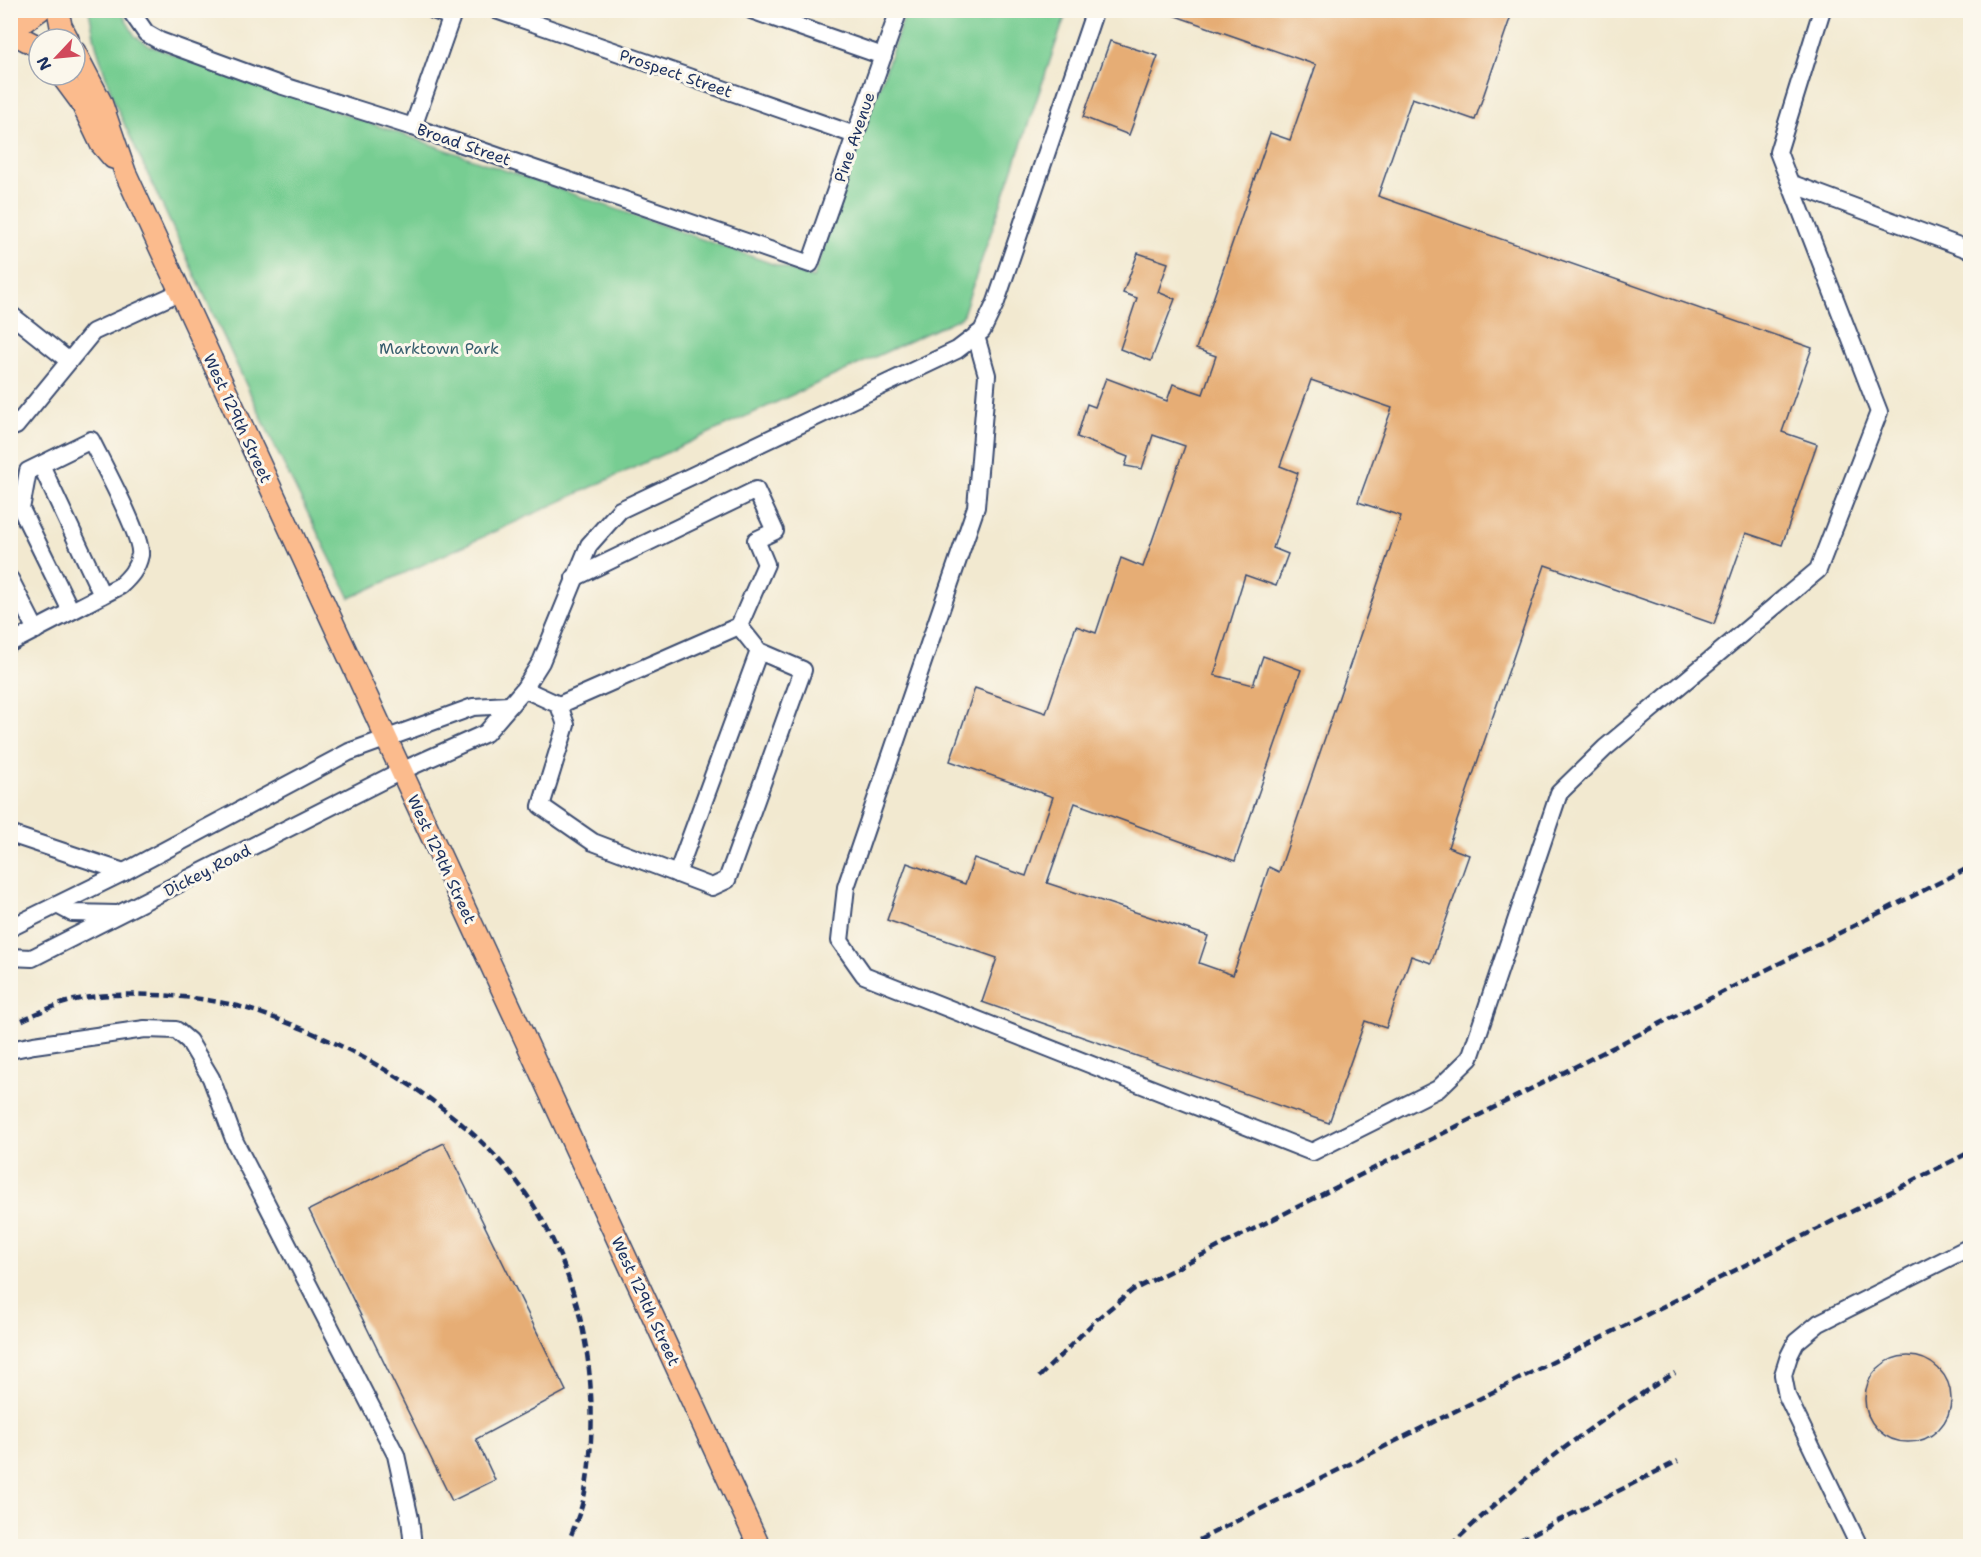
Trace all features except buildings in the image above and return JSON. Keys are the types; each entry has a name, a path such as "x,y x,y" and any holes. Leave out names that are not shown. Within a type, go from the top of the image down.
{"main road":[{"path":"10,25 22,23 40,10"},
{"path":"58,10 62,27"},
{"path":"10,32 27,41"},
{"name":"West 129th Street","path":"87,75 101,102 124,172 759,1546"},
{"name":"West 129th Street","path":"70,87 81,102 101,144 124,172"}],"street":[{"name":"Broad Street","path":"130,10 146,33 160,41 280,85 413,127 810,264"},
{"path":"413,127 453,14 433,10"},
{"name":"Prospect Street","path":"496,10 855,135"},
{"path":"751,10 883,56"},
{"name":"Pine Avenue","path":"810,264 899,10"},
{"path":"1095,10 996,302 982,331 976,336 987,375 976,507 846,887 840,941 864,975 1312,1152 1438,1089 1470,1058 1559,793 1605,748 1818,570 1879,412 1778,152 1822,10"},
{"path":"1790,183 1971,250"},
{"path":"10,428 16,426 93,332 180,292"},
{"path":"10,314 69,361"},
{"name":"Dickey Road","path":"10,957 32,958 401,771 486,733 524,689 541,662 589,545 620,510 957,350 976,336"},
{"path":"10,643 120,586 133,575 140,553 133,528 91,440 28,471 21,509 71,611"},
{"path":"41,465 102,595"},
{"path":"559,705 739,626 766,564 756,540 775,531 756,490 574,578"},
{"path":"10,579 36,630"},
{"path":"524,689 559,705 566,725 541,806 593,843 712,887 727,880 802,669 759,651 739,626"},
{"path":"677,874 759,651"},
{"path":"10,928 124,872 349,752 385,737 473,707 509,705"},
{"path":"10,834 124,872"},
{"path":"57,905 72,913 121,914"},
{"path":"10,1050 145,1029 176,1030 189,1041 211,1078 235,1142 396,1455 413,1546"},
{"path":"1859,1546 1786,1396 1783,1375 1789,1356 1796,1342 1819,1323 1971,1247"}],"green space":[{"name":"Marktown Park","path":"89,11 121,11 135,36 150,46 813,278 906,11 1067,11 962,317 350,598 278,453 114,102 96,45"}],"railway":[{"path":"1039,1377 1097,1319 1133,1290 1970,867"},
{"path":"10,1026 61,1004 82,998 149,995 212,1001 248,1009 333,1042 416,1089 455,1118 489,1150 519,1185 544,1223 559,1254 581,1320 591,1389 590,1458 584,1499 567,1546"},
{"path":"1187,1546 1970,1152"},
{"path":"1450,1546 1502,1498 1558,1453 1615,1411 1675,1373"},
{"path":"1508,1546 1678,1461"}]}
